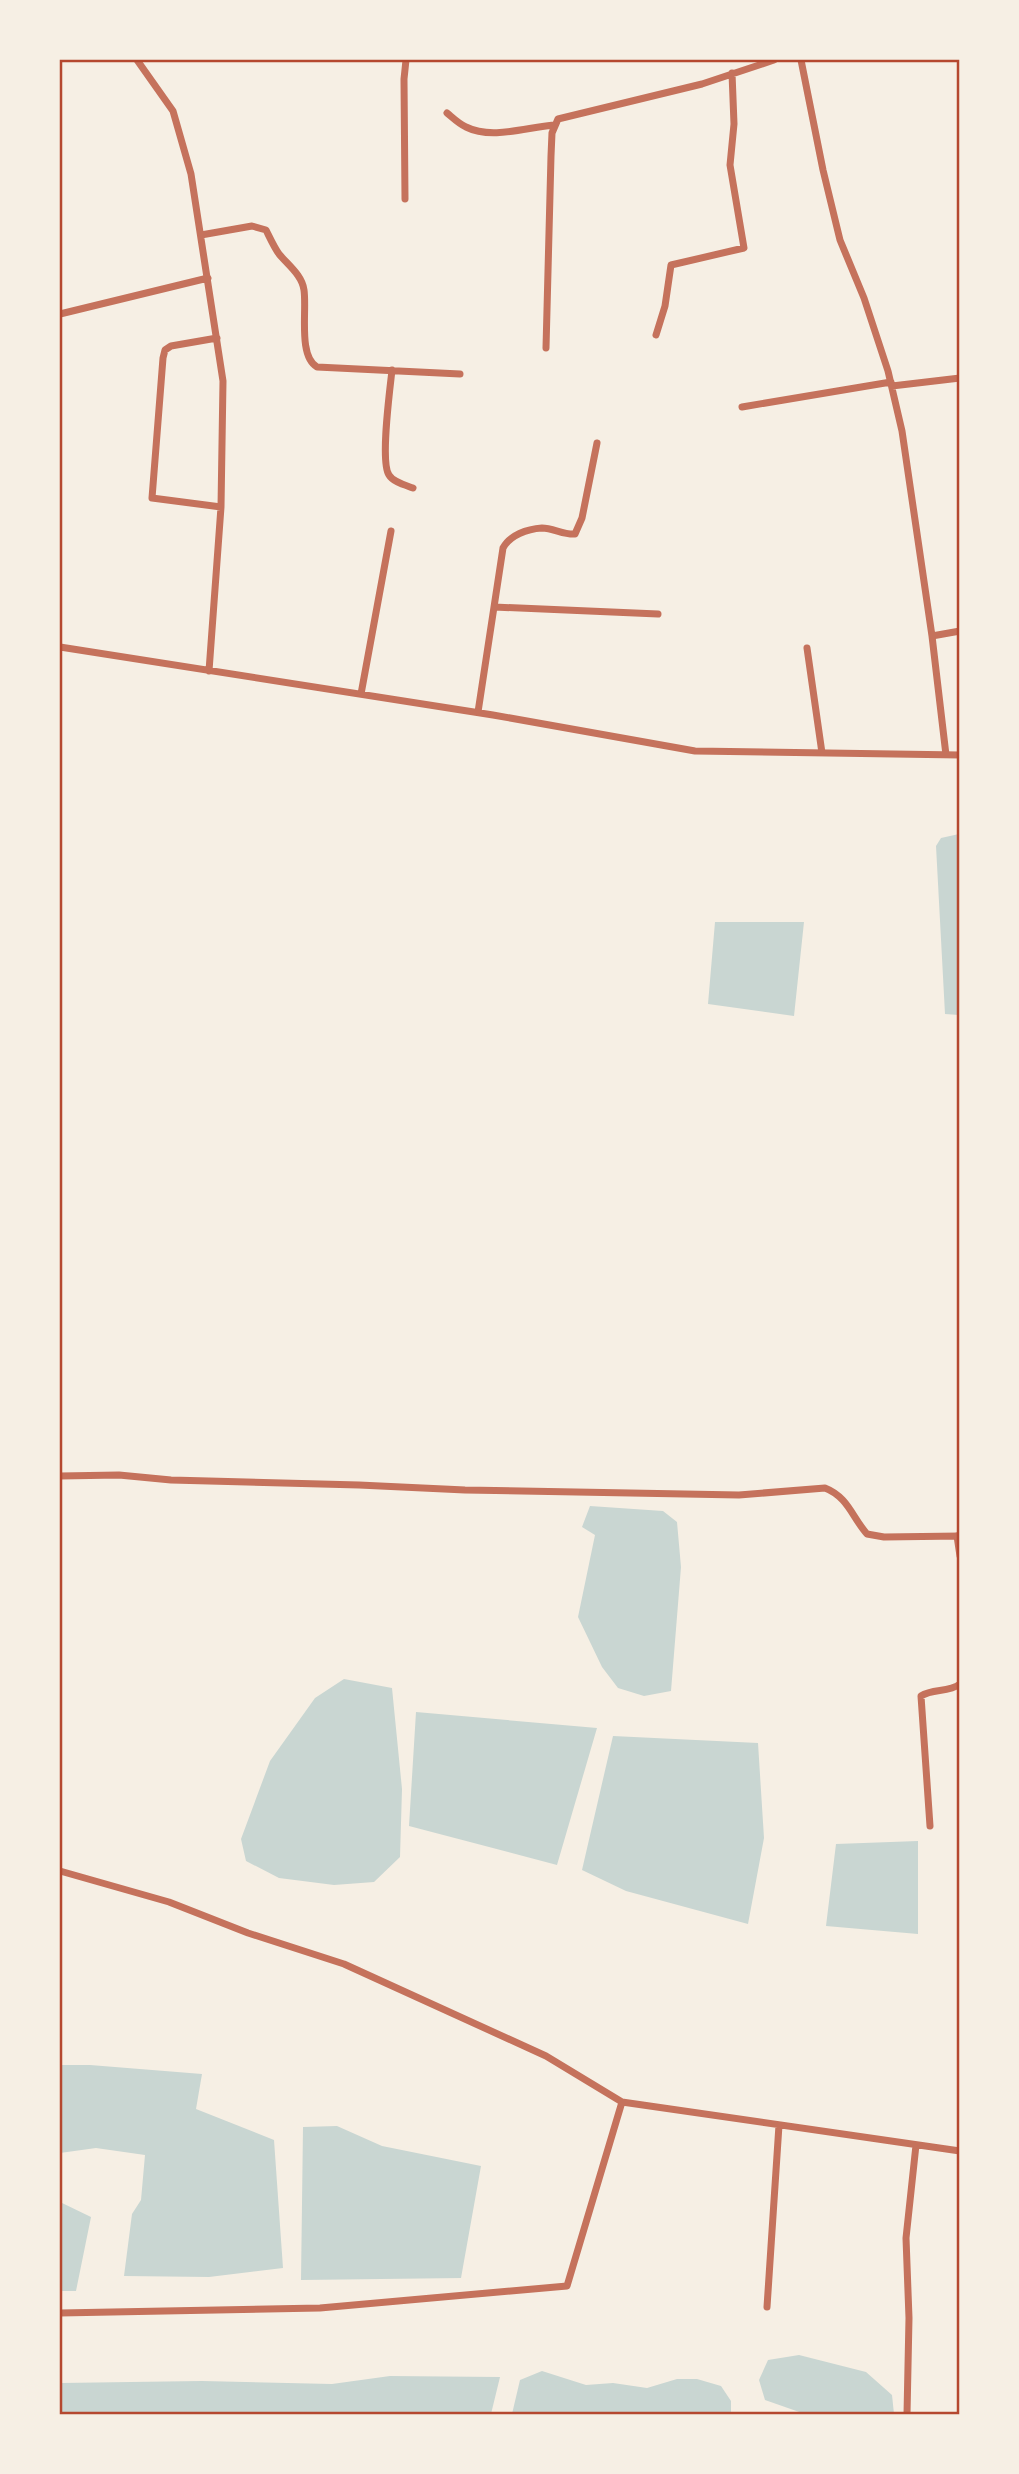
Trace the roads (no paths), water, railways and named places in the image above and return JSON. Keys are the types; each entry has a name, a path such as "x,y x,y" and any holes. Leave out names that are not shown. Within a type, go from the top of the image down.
{"street":[{"path":"136,60 173,111 191,174 223,381 221,507 209,671"},
{"path":"405,60 405,199"},
{"path":"546,348 551,156 554,125 558,119 702,84 774,60"},
{"path":"801,60 840,240 864,298 891,384 902,431 932,636 946,755"},
{"path":"656,335 665,306 671,265 744,248 730,165 734,124 732,73"},
{"path":"447,113 466,127 489,132 509,132 554,125"},
{"path":"201,235 252,226 266,230 278,252 303,285 306,309 305,345 307,357 312,364 333,368 460,374"},
{"path":"60,314 208,278"},
{"path":"217,338 171,346 165,350 152,498 221,507"},
{"path":"392,370 386,430 386,469 390,478 413,488"},
{"path":"742,407 891,384 960,378"},
{"path":"478,712 503,548 508,539 543,528 570,535 579,529 597,443"},
{"path":"361,694 391,531"},
{"path":"494,607 658,614"},
{"path":"932,636 960,631"},
{"path":"60,648 478,712 695,751 960,755"},
{"path":"807,648 822,753"},
{"path":"60,1476 119,1475 171,1480 465,1490 739,1495 825,1489 836,1492 844,1499 867,1534 884,1537 958,1536 960,1556"},
{"path":"930,1826 921,1696 926,1692 950,1689 960,1684"},
{"path":"60,1871 169,1902 248,1933 344,1964 546,2056 622,2102 960,2151"},
{"path":"60,2313 320,2308 567,2286 622,2102"},
{"path":"767,2306 779,2124"},
{"path":"906,2414 909,2318 905,2238 916,2145"}]}
